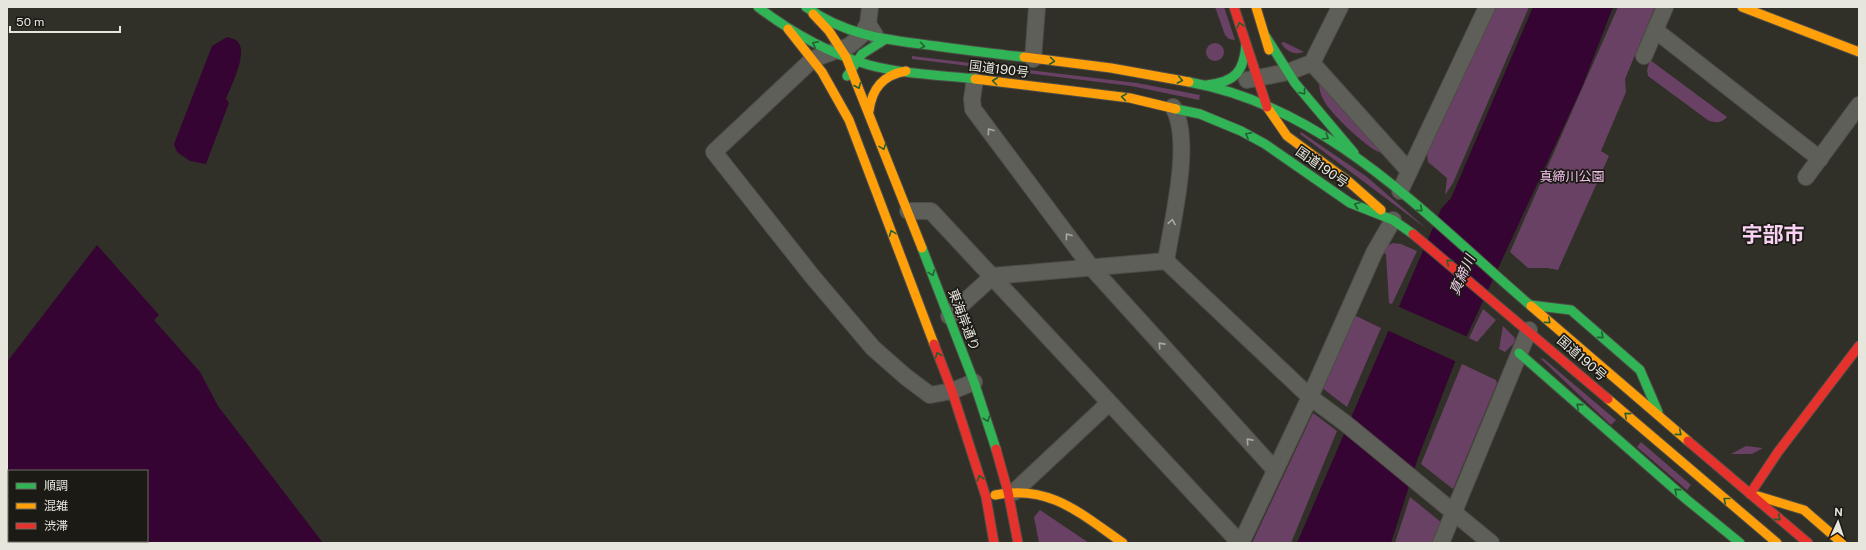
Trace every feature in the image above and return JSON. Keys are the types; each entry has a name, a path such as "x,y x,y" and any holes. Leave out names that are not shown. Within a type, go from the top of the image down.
{"main road":[{"name":"国道190号","path":"758,7 788,29 840,53 853,64 1130,98 1200,114 1241,131 1265,144 1350,203 1393,220 1424,242 1777,543"},
{"path":"806,7 824,20 844,29 865,29"},
{"path":"806,7 829,31 840,53"},
{"path":"1234,7 1267,107 1275,121 1287,136 1348,181 1393,220"},
{"path":"1255,114 1267,107 1277,82 1266,37 1256,7"},
{"path":"1742,7 1859,52"},
{"path":"788,29 813,59 834,91 848,118 952,391 986,497 994,543"},
{"path":"1266,37 1277,82 1308,99 1358,158"},
{"name":"国道190号","path":"884,40 1111,68 1214,84 1302,122 1358,158 1400,191 1530,305 1808,543"},
{"path":"848,118 844,90 853,64 866,50 884,40"},
{"path":"1214,84 1235,76 1243,66 1246,43"},
{"name":"東海岸通り","path":"853,64 869,111 949,316 991,429 1011,492 1018,543"},
{"path":"869,111 872,94 880,81 888,75 906,71"},
{"path":"1200,114 1214,117 1233,117"},
{"path":"1530,305 1571,310 1640,370 1659,416"},
{"path":"1842,543 1804,510 1750,494 1859,346"},
{"path":"1519,353 1686,499 1740,543"},
{"path":"986,497 1011,492 1039,494 1059,502 1123,543"}],"street":[{"path":"870,7 865,29 849,46 840,53 813,59 714,152 812,276 873,348 906,377 930,395 952,391 974,382"},
{"path":"1033,59 1038,7"},
{"path":"1214,84 1258,78 1277,82 1312,63 1340,7"},
{"path":"1400,191 1418,156 1487,7"},
{"path":"1644,56 1665,7"},
{"path":"865,29 884,40"},
{"path":"1655,30 1820,159"},
{"path":"1312,63 1409,171"},
{"path":"974,79 972,99 973,108 1091,267 1275,470"},
{"path":"1806,177 1859,105"},
{"path":"1166,261 1183,152 1179,120 1173,107"},
{"path":"908,210 931,211 1241,543 1310,397 1374,253 1393,220"},
{"path":"949,316 993,276 1166,261 1310,397 1345,422 1491,543"},
{"path":"1441,543 1529,330"},
{"path":"1011,492 1109,403"}],"green space":[{"path":"1215,7 1224,7 1235,40 1229,39 1225,35"},
{"path":"1494,7 1529,7 1453,183 1445,195 1447,178 1428,162 1427,154"},
{"name":"真締川公園","path":"1618,7 1655,7 1625,79 1626,92 1601,151 1609,156 1558,270 1547,268 1528,268 1510,252"},
{"path":"1284,42 1304,52 1291,52 1281,43"},
{"path":"1215,43 1221,46 1224,52 1221,58 1215,61 1209,58 1206,52 1209,46"},
{"path":"912,56 1137,83 1200,95 1199,100 1131,86 912,59"},
{"path":"1650,60 1727,117 1719,122 1709,121 1648,76 1647,70"},
{"path":"1319,81 1384,153 1371,148 1336,117 1323,99"},
{"path":"1301,132 1367,177 1427,229 1300,134"},
{"path":"1393,243 1401,244 1417,251 1392,304 1389,303 1386,254 1382,252 1386,246"},
{"path":"1483,309 1496,320 1477,342 1469,338"},
{"path":"1354,315 1381,328 1347,407 1321,387"},
{"path":"1503,326 1515,338 1514,343 1505,352 1499,349"},
{"path":"1540,358 1544,359 1616,420 1611,425"},
{"path":"1462,364 1496,380 1497,383 1453,489 1421,464"},
{"path":"1313,413 1337,431 1291,543 1252,543"},
{"path":"1641,442 1691,485 1687,490 1637,447"},
{"path":"1746,446 1763,448 1752,454 1731,454"},
{"path":"1410,497 1442,523 1434,543 1395,543"},
{"path":"1040,510 1089,543 1039,543 1034,517"}],"water":[{"name":"真締川","path":"1533,7 1613,7 1582,87 1457,357 1418,458 1391,543 1297,543 1441,209 1451,198"},
{"path":"227,37 236,40 240,45 241,52 238,68 226,99 229,103 206,164 190,161 177,152 174,144 212,46"},
{"path":"97,245 159,315 154,320 200,372 218,406 323,543 7,543 7,362"}],"pier":[{"path":"1397,306 1468,337 1457,362 1387,330"}],"traffic: fast":[{"path":"758,7 810,41 869,65 921,74 975,79"},
{"path":"806,7 821,17 852,31 884,39 1024,57"},
{"path":"1266,37 1295,83 1354,153"},
{"path":"847,76 862,54 884,40"},
{"path":"1207,85 1225,81 1236,74 1243,62 1246,44"},
{"path":"1189,82 1240,95 1287,115 1332,141 1374,170 1414,203 1531,306"},
{"path":"1176,109 1200,114 1241,131 1265,144 1350,203 1393,220 1413,234"},
{"path":"922,248 974,382 996,449"},
{"path":"1530,305 1571,310 1640,370 1658,412"},
{"path":"1519,353 1686,499 1740,543"}],"traffic: slow":[{"path":"1256,7 1269,50"},
{"path":"1742,7 1859,52"},
{"path":"813,14 829,31 846,57 922,248"},
{"path":"788,29 822,72 849,120 934,344"},
{"path":"1024,57 1111,68 1189,82"},
{"path":"869,111 873,96 880,84 885,79 906,71"},
{"path":"975,79 1130,98 1176,109"},
{"path":"1267,107 1287,136 1348,181 1381,210"},
{"path":"1531,306 1688,441"},
{"path":"1608,399 1777,543"},
{"path":"995,495 1015,493 1032,494 1049,498 1079,512 1123,543"},
{"path":"1758,496 1804,510 1842,543"}],"traffic: jam":[{"path":"1234,7 1267,107"},
{"path":"1413,234 1608,399"},
{"path":"934,344 952,391 986,497 994,543"},
{"path":"1750,494 1778,452 1859,346"},
{"path":"1688,441 1808,543"},
{"path":"996,449 1008,492 1018,543"}],"district":[{"name":"宇部市","path":"1773,234"}]}
